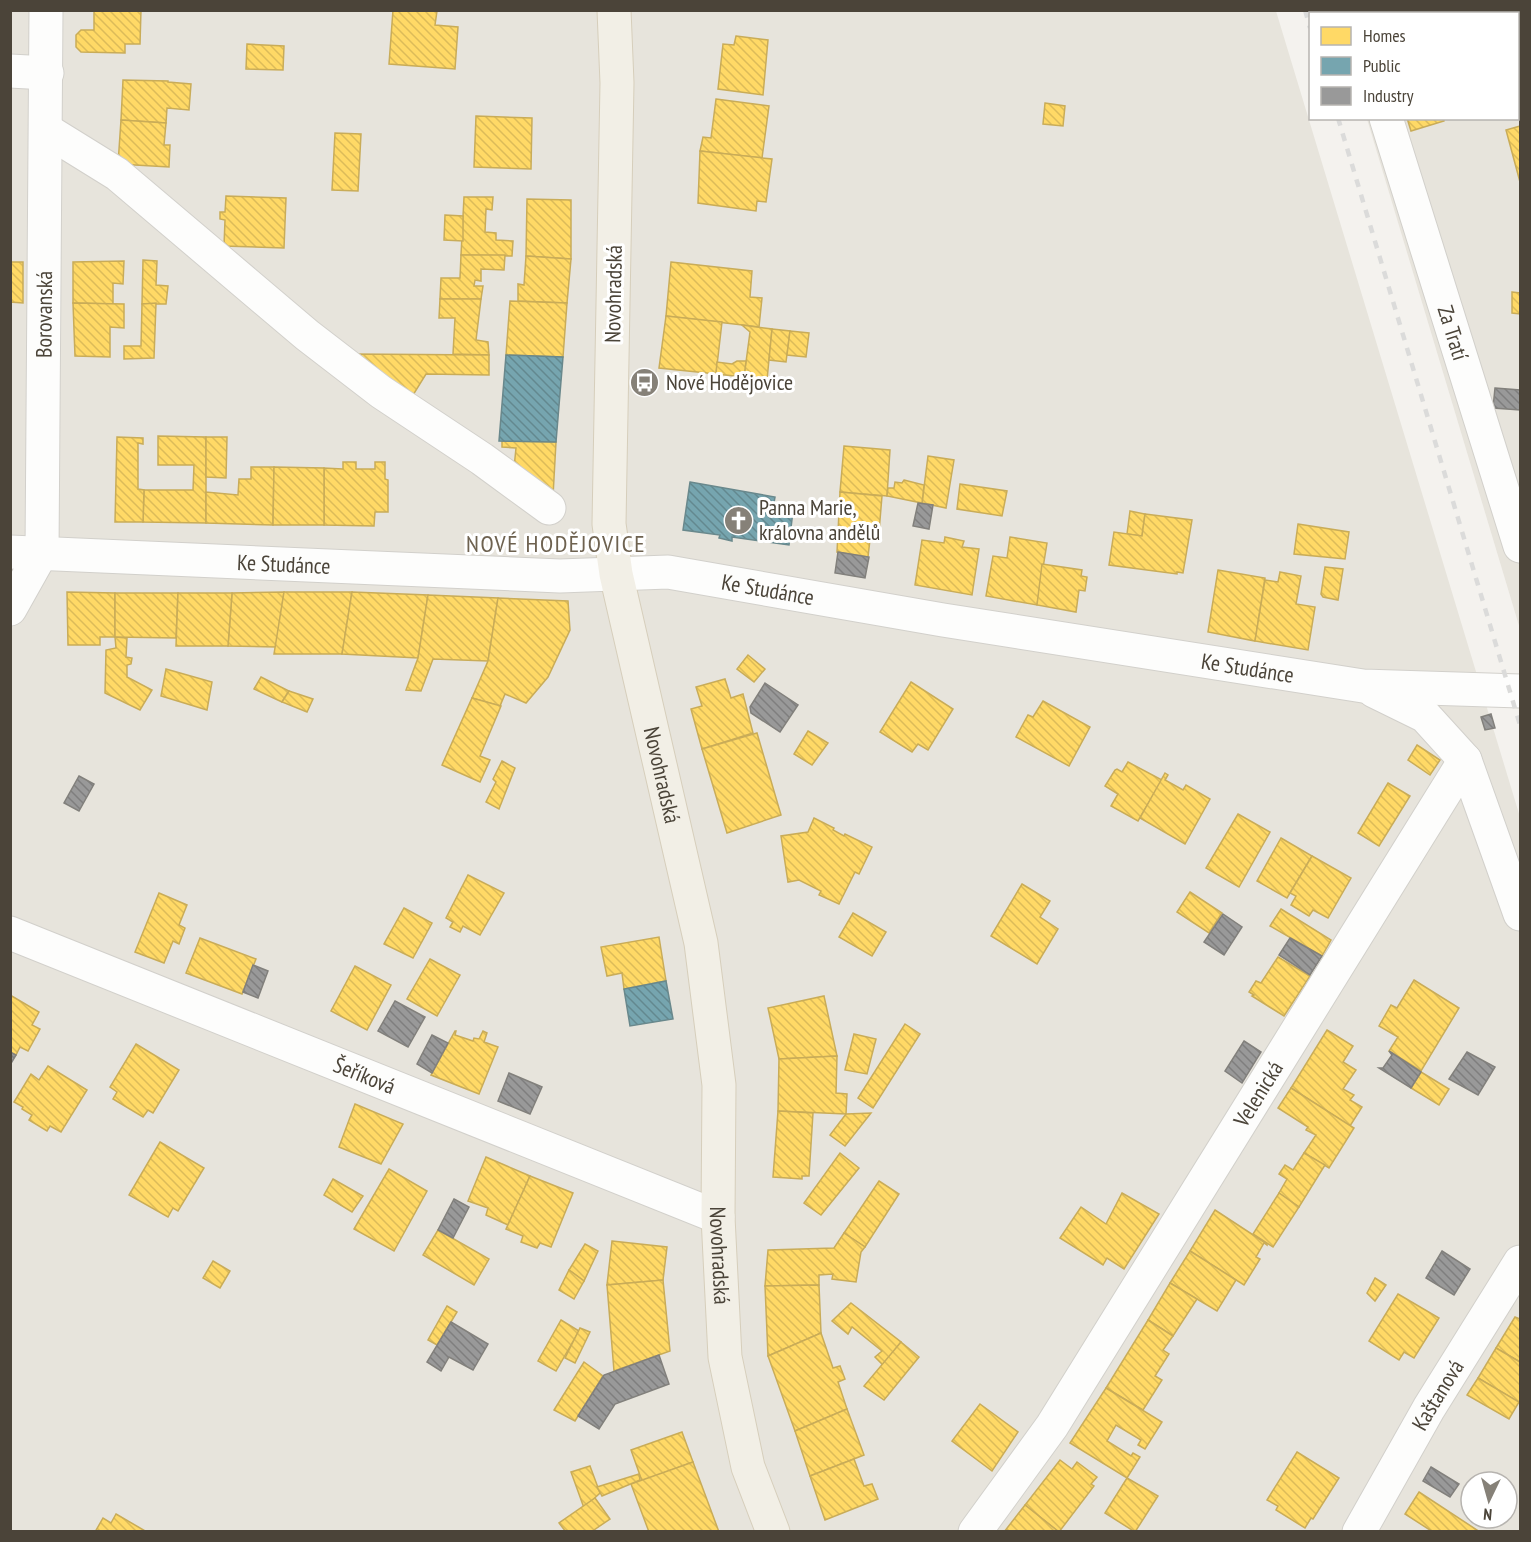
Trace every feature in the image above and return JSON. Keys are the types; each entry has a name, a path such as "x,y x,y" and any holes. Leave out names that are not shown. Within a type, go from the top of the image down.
{"main road":[{"name":"Novohradská","path":"614,10 617,84 609,524 616,574 701,943 719,1085 718,1218 725,1357 748,1467 773,1532"}],"street":[{"name":"Borovanská","path":"10,609 26,552 46,130 46,10"},
{"path":"10,71 46,73"},
{"name":"Za Tratí","path":"1387,120 1521,546"},
{"path":"46,130 117,174 307,335 381,392 482,459 549,508"},
{"name":"Ke Studánce","path":"26,552 560,576 668,572 943,620 1363,686 1521,691"},
{"path":"1363,686 1425,716 1465,760 1521,914"},
{"name":"Velenická","path":"975,1532 1052,1426 1465,760"},
{"name":"Šeříková","path":"10,933 718,1218"},
{"name":"Kaštanová","path":"1359,1532 1429,1407 1521,1262"}],"shaded area":[{"path":"10,11 1276,11 1520,817 1520,1531 11,1531"},
{"path":"1520,11 1520,629 1367,120 1519,120 1519,12 1334,12"}],"building: Homes":[{"path":"94,10 141,10 140,44 125,44 125,53 81,52 76,47 76,35 81,30 94,30"},
{"path":"393,10 437,11 435,25 458,27 455,69 389,64"},
{"path":"736,36 768,40 763,95 718,89 723,44 734,45"},
{"path":"247,44 284,46 283,70 246,69"},
{"path":"123,80 191,84 189,110 167,108 166,123 121,120"},
{"path":"716,99 769,106 762,158 700,151 703,137 711,138"},
{"path":"1045,103 1065,106 1063,126 1043,124"},
{"path":"476,116 532,118 531,169 474,167"},
{"path":"121,120 166,123 164,145 170,145 169,167 118,164"},
{"path":"1408,120 1444,120 1444,121 1411,131"},
{"path":"1520,126 1520,182 1506,130"},
{"path":"335,133 361,134 358,191 332,190"},
{"path":"700,151 772,159 766,202 757,201 756,211 698,203"},
{"path":"226,196 286,198 284,248 224,246 225,220 220,219 220,212 225,212"},
{"path":"464,197 493,197 492,210 486,209 485,232 496,233 496,240 513,241 512,256 461,255"},
{"path":"527,199 571,200 571,259 526,256"},
{"path":"445,215 463,216 463,241 444,240"},
{"path":"461,255 505,255 504,270 481,269 481,281 475,280 474,286 483,286 481,299 440,299 441,278 460,278"},
{"path":"526,256 571,259 567,303 518,301 518,284 524,285"},
{"path":"143,260 157,261 156,285 168,286 166,304 142,304"},
{"path":"124,261 123,284 113,283 113,304 73,303 73,262"},
{"path":"10,262 23,262 23,303 10,302"},
{"path":"671,262 752,271 750,297 762,298 759,327 666,316"},
{"path":"1512,292 1520,293 1520,314 1512,313"},
{"path":"440,299 481,299 476,340 488,342 489,355 453,354 455,318 439,318"},
{"path":"510,301 567,303 563,357 506,355"},
{"path":"73,303 124,304 124,328 110,327 110,357 75,356"},
{"path":"156,303 154,358 124,359 124,346 141,346 142,304"},
{"path":"666,316 722,322 716,374 659,368"},
{"path":"742,325 772,329 767,380 744,377 750,332"},
{"path":"772,329 790,331 786,362 769,360"},
{"path":"790,331 809,333 806,357 787,355"},
{"path":"351,354 489,355 489,375 426,374 410,400"},
{"path":"737,361 746,361 744,377 716,374 717,362 732,364"},
{"path":"158,436 206,437 206,523 143,522 144,490 193,490 194,465 158,465"},
{"path":"117,437 143,438 143,444 138,443 138,489 144,490 143,522 115,522"},
{"path":"206,437 227,437 226,478 206,477"},
{"path":"502,441 556,442 553,496 514,468 516,448 502,447"},
{"path":"844,446 890,450 887,496 840,492"},
{"path":"928,456 954,460 946,508 922,503"},
{"path":"343,462 356,462 356,469 375,469 375,462 385,462 385,479 388,480 388,512 375,512 374,526 324,525 324,468 343,469"},
{"path":"251,467 274,467 273,525 206,523 206,492 238,495 239,479 251,479"},
{"path":"274,467 324,468 324,525 273,525"},
{"path":"904,480 924,485 922,503 887,496 888,488 894,488 895,482 902,483"},
{"path":"960,484 1007,491 1002,516 957,509"},
{"path":"840,492 882,496 879,532 871,531 868,557 837,552"},
{"path":"1130,511 1145,514 1142,536 1127,534"},
{"path":"1145,514 1192,520 1183,573 1109,565 1114,532 1142,536"},
{"path":"1298,524 1349,532 1345,559 1294,554"},
{"path":"945,537 964,541 962,547 979,549 972,595 915,585 922,540 944,543"},
{"path":"1010,537 1047,543 1037,605 986,596 993,556 1007,558"},
{"path":"1042,564 1082,570 1081,576 1087,577 1085,591 1079,590 1076,612 1037,605"},
{"path":"1325,567 1343,569 1338,600 1323,597 1321,594"},
{"path":"1218,570 1265,578 1255,641 1208,632"},
{"path":"1280,572 1301,576 1296,604 1315,607 1308,650 1255,641 1265,580 1278,582"},
{"path":"67,592 115,593 115,637 100,637 100,645 68,645"},
{"path":"284,592 276,647 228,646 232,593"},
{"path":"284,592 352,592 342,654 274,654"},
{"path":"352,592 428,595 418,658 342,654"},
{"path":"115,593 178,593 176,638 115,637"},
{"path":"178,593 232,593 228,646 176,646"},
{"path":"428,595 498,598 488,661 433,659 421,691 406,690 418,658"},
{"path":"498,598 568,601 570,630 548,677 526,703 505,694 500,706 472,698 488,661"},
{"path":"115,637 127,638 126,657 132,658 131,664 127,665 127,677 152,690 140,710 105,693 106,650 116,648"},
{"path":"748,655 765,669 754,682 737,669"},
{"path":"166,669 212,682 207,710 161,696"},
{"path":"261,677 289,691 282,702 254,689"},
{"path":"725,679 731,698 743,694 753,733 702,749 691,709 702,706 696,687"},
{"path":"911,682 953,709 928,750 918,744 912,752 880,732"},
{"path":"289,691 313,699 307,712 282,702"},
{"path":"472,698 501,706 480,756 490,760 480,782 442,765"},
{"path":"1043,701 1090,727 1069,766 1016,737 1028,715 1033,717"},
{"path":"808,731 828,743 812,765 794,754"},
{"path":"757,733 781,815 727,833 702,749"},
{"path":"1417,745 1440,760 1430,775 1408,760"},
{"path":"502,761 515,768 499,809 486,802 496,782 493,779"},
{"path":"1128,762 1162,780 1138,821 1111,806 1118,794 1105,786 1115,770 1122,772"},
{"path":"1165,773 1168,775 1165,780 1183,790 1186,785 1210,799 1185,844 1140,818"},
{"path":"1388,783 1410,796 1379,846 1358,833"},
{"path":"1238,814 1270,832 1239,887 1206,868"},
{"path":"814,818 844,836 845,834 872,847 859,874 855,872 839,904 819,895 821,891 799,880 788,882 781,836 808,832"},
{"path":"1281,838 1312,856 1287,898 1257,881"},
{"path":"1312,856 1351,878 1328,918 1313,910 1309,916 1291,905 1296,896 1290,893"},
{"path":"468,875 504,893 480,935 463,926 460,932 450,927 453,922 446,918"},
{"path":"1022,884 1050,901 1040,917 1058,929 1037,964 991,936"},
{"path":"1190,892 1222,913 1209,933 1177,912"},
{"path":"159,893 187,905 179,925 185,928 179,944 173,941 164,963 135,952"},
{"path":"404,908 432,923 413,958 384,944"},
{"path":"1281,909 1331,940 1322,956 1270,926"},
{"path":"853,913 886,932 872,956 839,937"},
{"path":"659,937 666,981 624,989 622,973 607,976 601,947"},
{"path":"200,938 256,959 242,994 186,973"},
{"path":"1278,957 1310,976 1284,1016 1249,992 1256,981 1261,983"},
{"path":"430,959 460,975 437,1016 407,999"},
{"path":"355,966 391,985 367,1030 331,1011"},
{"path":"1414,980 1459,1008 1421,1071 1389,1051 1398,1037 1379,1026 1391,1005 1397,1008"},
{"path":"10,995 39,1012 32,1025 40,1029 28,1051 20,1047 16,1055 10,1052"},
{"path":"824,996 837,1056 779,1059 768,1008"},
{"path":"905,1024 920,1034 873,1108 858,1098"},
{"path":"1327,1030 1353,1046 1343,1062 1356,1070 1343,1089 1354,1095 1350,1100 1362,1107 1350,1126 1291,1088"},
{"path":"455,1031 455,1035 473,1041 474,1038 479,1039 483,1031 487,1033 484,1042 498,1047 479,1094 431,1075"},
{"path":"854,1034 876,1039 867,1074 845,1070"},
{"path":"136,1044 179,1070 153,1113 148,1110 143,1117 113,1099 117,1092 110,1087"},
{"path":"837,1056 836,1093 847,1094 846,1114 778,1111 779,1059"},
{"path":"48,1066 87,1090 61,1132 50,1126 47,1131 29,1120 32,1115 14,1102 31,1074 39,1080"},
{"path":"1421,1072 1449,1089 1439,1105 1411,1088"},
{"path":"1291,1088 1354,1128 1329,1168 1304,1153 1316,1135 1306,1130 1308,1127 1278,1108"},
{"path":"355,1104 403,1124 381,1164 339,1147"},
{"path":"778,1111 813,1113 809,1176 802,1176 802,1179 773,1177"},
{"path":"871,1113 845,1146 830,1135 846,1114"},
{"path":"160,1142 204,1168 178,1211 173,1208 168,1217 129,1195"},
{"path":"840,1153 859,1168 821,1215 804,1203"},
{"path":"1304,1153 1325,1165 1299,1207 1279,1193 1287,1179 1279,1174 1285,1165 1293,1170"},
{"path":"486,1157 530,1176 508,1225 486,1215 488,1208 468,1201"},
{"path":"389,1169 427,1191 394,1251 354,1229"},
{"path":"530,1176 573,1193 551,1247 540,1243 537,1248 521,1242 523,1236 506,1229"},
{"path":"333,1179 363,1196 352,1212 324,1195"},
{"path":"879,1181 899,1194 865,1247 844,1233"},
{"path":"1122,1193 1159,1214 1124,1269 1107,1258 1103,1265 1060,1238 1081,1207 1106,1224"},
{"path":"1279,1193 1299,1207 1273,1247 1253,1234"},
{"path":"1215,1210 1267,1244 1264,1243 1256,1257 1260,1259 1244,1285 1190,1251"},
{"path":"438,1230 489,1259 474,1285 423,1255"},
{"path":"844,1233 865,1247 861,1252 856,1282 832,1279 833,1274 819,1275 819,1285 765,1286 768,1250 834,1248"},
{"path":"612,1241 667,1247 663,1280 607,1285"},
{"path":"585,1244 598,1251 584,1281 569,1270"},
{"path":"1190,1251 1236,1280 1217,1311 1170,1283"},
{"path":"213,1261 230,1271 220,1288 203,1278"},
{"path":"569,1270 584,1281 574,1299 559,1290"},
{"path":"1375,1278 1386,1285 1375,1301 1367,1293"},
{"path":"663,1280 670,1351 614,1371 607,1285"},
{"path":"1170,1283 1197,1299 1173,1336 1148,1320"},
{"path":"819,1285 821,1333 768,1356 765,1286"},
{"path":"1398,1294 1439,1318 1414,1358 1404,1352 1399,1360 1369,1341"},
{"path":"851,1303 901,1342 883,1365 875,1357 882,1351 852,1327 848,1334 832,1321"},
{"path":"447,1306 457,1312 437,1345 428,1340"},
{"path":"1515,1317 1520,1319 1520,1362 1496,1348"},
{"path":"561,1320 579,1331 556,1371 538,1361"},
{"path":"1148,1320 1173,1336 1163,1350 1169,1354 1155,1376 1162,1380 1143,1410 1106,1388"},
{"path":"580,1328 590,1332 575,1363 565,1358"},
{"path":"821,1333 833,1368 840,1366 845,1379 838,1382 847,1409 795,1431 768,1356"},
{"path":"901,1342 919,1357 884,1400 864,1386"},
{"path":"1496,1348 1520,1362 1520,1403 1478,1378"},
{"path":"584,1362 603,1376 575,1421 554,1410"},
{"path":"1478,1378 1519,1402 1509,1419 1467,1395"},
{"path":"1106,1388 1162,1422 1145,1449 1138,1445 1141,1440 1116,1425 1107,1441 1131,1456 1133,1453 1140,1457 1127,1478 1070,1443"},
{"path":"980,1404 1018,1432 992,1471 952,1441"},
{"path":"847,1409 864,1455 810,1476 795,1431"},
{"path":"682,1432 693,1462 642,1481 631,1450"},
{"path":"1297,1452 1339,1478 1305,1528 1276,1510 1278,1506 1267,1500"},
{"path":"854,1459 864,1486 872,1484 878,1499 825,1520 810,1476"},
{"path":"1060,1460 1072,1469 1077,1462 1097,1477 1091,1484 1094,1486 1059,1532 1025,1505"},
{"path":"693,1462 719,1532 649,1532 631,1484"},
{"path":"590,1466 600,1493 584,1508 571,1472"},
{"path":"639,1474 640,1480 602,1496 597,1487"},
{"path":"1127,1478 1158,1496 1135,1532 1105,1513"},
{"path":"1419,1492 1459,1518 1459,1530 1480,1532 1433,1532 1405,1514"},
{"path":"595,1498 610,1519 591,1532 566,1532 559,1523"},
{"path":"1025,1505 1059,1532 1004,1532"},
{"path":"116,1514 147,1532 95,1532 103,1518 111,1523"}],"building: Public":[{"path":"506,355 563,357 556,442 499,441"},
{"name":"Panna Marie, královna andělů","path":"690,482 775,497 773,508 793,511 789,545 732,537 732,541 719,538 720,535 683,530"},
{"path":"666,981 673,1019 630,1026 624,989"}],"building: Industry":[{"path":"1495,388 1520,390 1520,410 1493,408"},
{"path":"918,503 933,505 929,529 913,526"},
{"path":"838,552 869,557 865,578 835,573"},
{"path":"765,683 798,705 780,732 751,713 750,707"},
{"path":"1491,714 1495,728 1485,730 1481,717"},
{"path":"79,776 94,784 79,811 64,803"},
{"path":"1223,914 1242,927 1224,955 1204,942"},
{"path":"1290,938 1322,956 1310,975 1279,955"},
{"path":"253,965 268,971 258,998 243,992"},
{"path":"395,1001 425,1017 408,1047 378,1031"},
{"path":"432,1035 448,1043 432,1073 417,1064"},
{"path":"1244,1041 1261,1052 1242,1083 1225,1071"},
{"path":"1389,1051 1421,1072 1411,1088 1379,1068 1383,1068 1392,1055"},
{"path":"10,1052 16,1055 10,1065"},
{"path":"1467,1052 1495,1067 1478,1095 1449,1079"},
{"path":"509,1073 542,1087 530,1114 498,1101"},
{"path":"454,1199 469,1207 453,1238 438,1230"},
{"path":"1442,1251 1470,1269 1454,1295 1426,1278"},
{"path":"451,1322 488,1344 473,1370 449,1357 441,1371 427,1362"},
{"path":"659,1355 669,1384 615,1404 599,1429 578,1416 604,1375"},
{"path":"1431,1467 1459,1484 1450,1497 1423,1481"}],"railway":[{"path":"1305,10 1309,24"},
{"path":"1339,120 1520,725"}],"place":[{"name":"Nové Hodějovice","path":"645,382"},
{"name":"Panna Marie, královna andělů","path":"738,520"}],"district":[{"name":"NOVÉ HODĚJOVICE","path":"556,544"}]}
